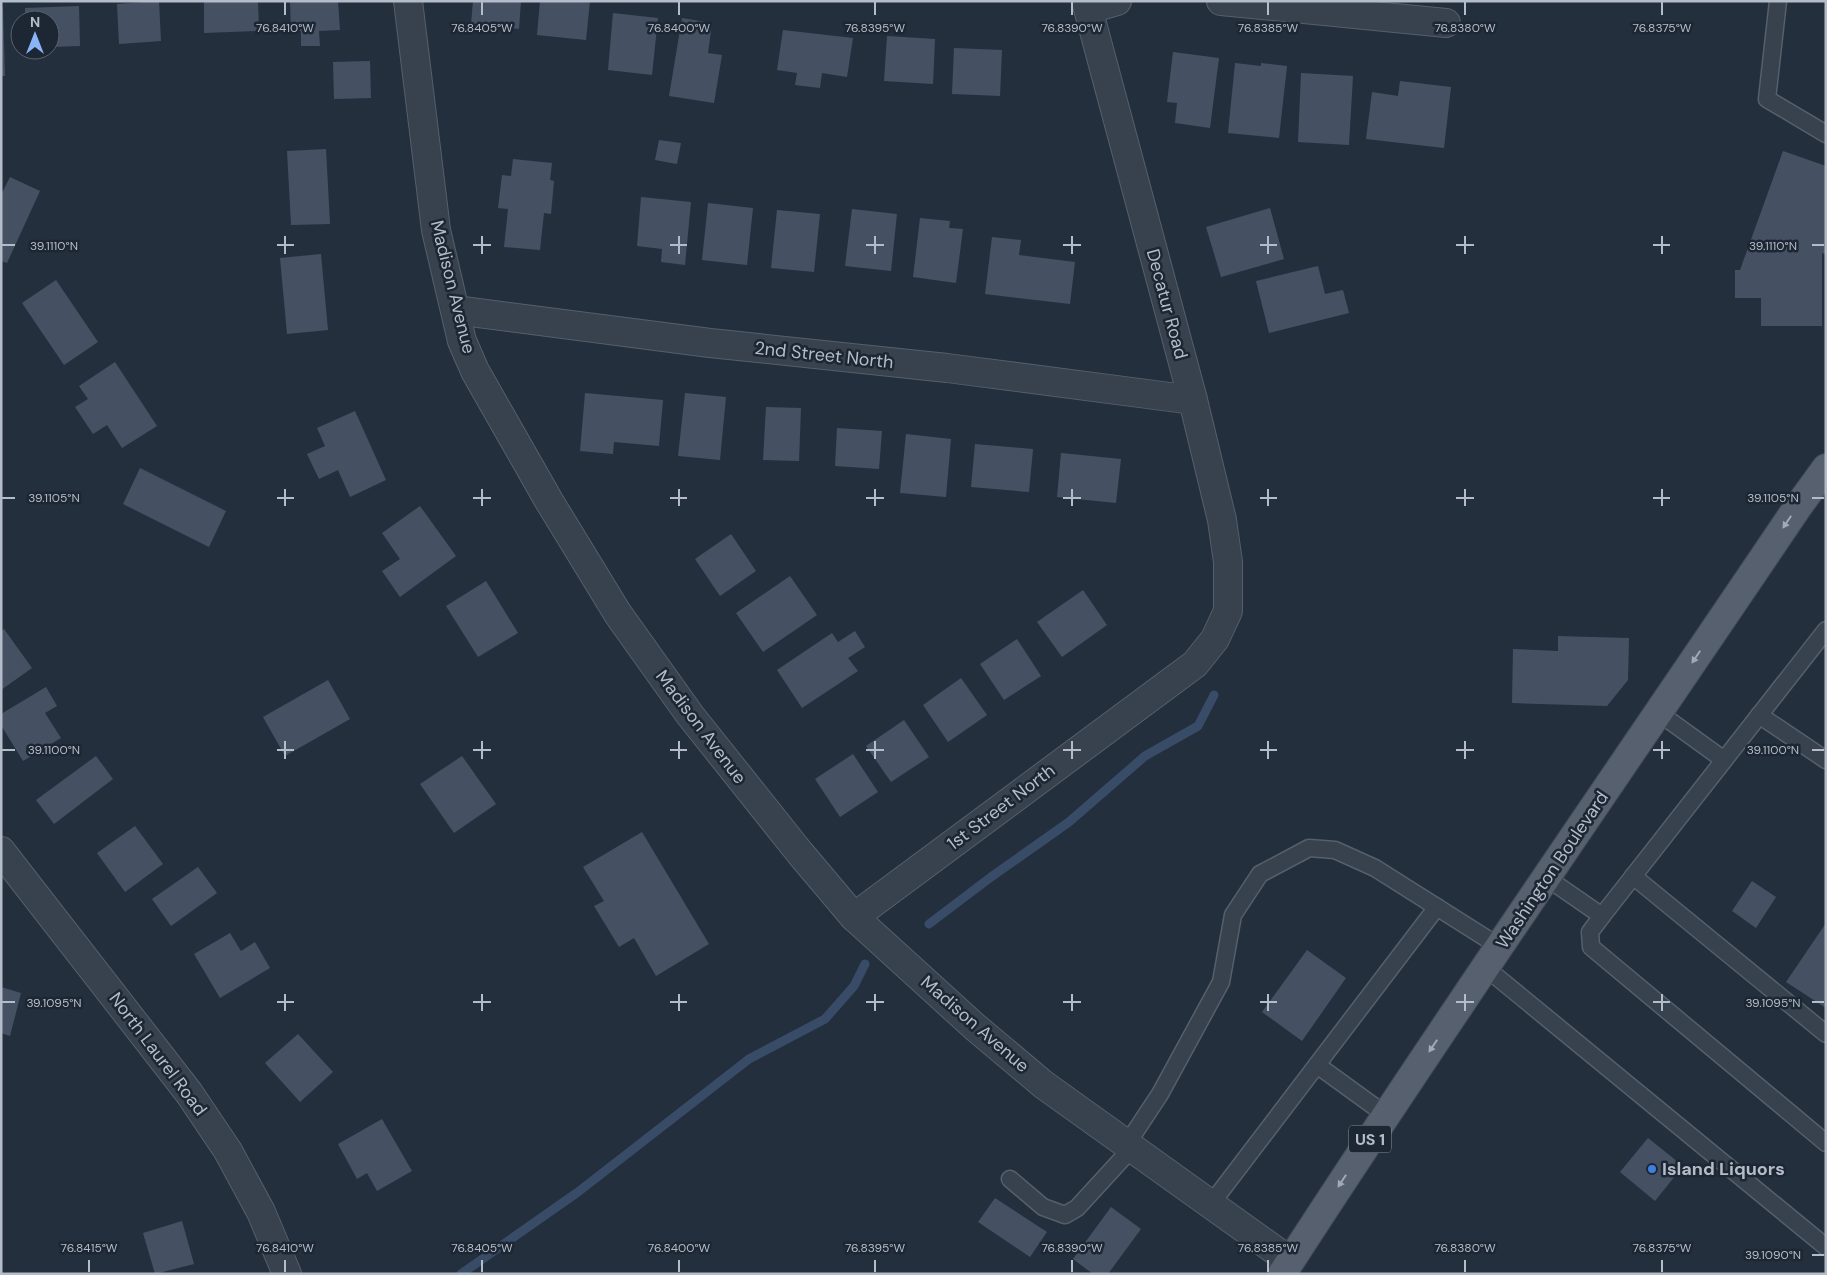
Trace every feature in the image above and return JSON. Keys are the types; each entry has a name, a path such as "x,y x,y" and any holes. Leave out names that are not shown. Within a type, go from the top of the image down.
{"main road":[{"name":"Washington Boulevard","path":"1286,1267 1386,1115 1826,468"}],"street":[{"name":"Madison Avenue","path":"408,1 436,230 462,341 475,371 549,501 618,614 690,715 800,853 854,916 975,1027 1044,1085 1212,1204 1286,1267"},
{"path":"1088,5 1117,1"},
{"path":"1221,1 1446,23"},
{"name":"Decatur Road","path":"1088,5 1193,400 1222,520 1228,562 1228,611"},
{"name":"2nd Street North","path":"455,310 710,343 947,368 1193,400"},
{"name":"1st Street North","path":"854,916 1195,664 1215,639 1228,611"},
{"name":"North Laurel Road","path":"1,851 189,1093 228,1151 261,1212 286,1274"}],"lane":[{"path":"1778,1 1767,99 1826,134"},
{"path":"1826,630 1590,932 1591,947 1826,1143"},
{"path":"1659,713 1724,760"},
{"path":"1759,715 1826,760"},
{"path":"1010,1179 1043,1207 1065,1215 1077,1208 1129,1146 1160,1094 1221,982 1233,914 1260,874 1309,848 1335,850 1376,868 1437,908 1826,1247"},
{"path":"1633,876 1826,1034"},
{"path":"1547,878 1602,916"},
{"path":"1212,1204 1437,908"},
{"path":"1317,1065 1386,1115"}],"building":[{"path":"159,1 161,41 119,44 117,4"},
{"path":"204,1 258,1 259,31 204,33"},
{"path":"290,1 338,1 340,30 319,31 320,46 301,46 301,31 291,32"},
{"path":"473,1 521,1 519,29 471,24"},
{"path":"540,1 590,1 586,40 537,35"},
{"path":"79,6 80,46 60,47 60,10 25,10 25,8"},
{"path":"1,7 3,7 5,76 1,76"},
{"path":"613,13 658,18 652,75 608,70"},
{"path":"682,18 712,23 708,53 722,55 714,103 669,96"},
{"path":"783,30 853,38 847,77 822,73 820,88 795,85 797,73 777,70"},
{"path":"887,36 935,39 933,84 884,81"},
{"path":"954,48 1002,50 1000,96 952,94"},
{"path":"1173,52 1219,58 1210,128 1175,123 1177,103 1167,102"},
{"path":"370,61 371,98 334,99 333,62"},
{"path":"1235,63 1287,66 1279,138 1228,133"},
{"path":"1301,73 1353,76 1349,145 1298,142"},
{"path":"1400,81 1451,87 1444,148 1366,139 1372,92 1398,96"},
{"path":"659,140 681,143 677,164 655,160"},
{"path":"326,149 330,224 291,225 287,151"},
{"path":"1783,151 1826,166 1826,255 1822,253 1822,326 1761,326 1761,298 1735,298 1735,270 1740,270"},
{"path":"513,159 552,163 550,180 554,181 551,214 544,213 540,250 504,247 508,209 498,208 502,175 511,176"},
{"path":"10,177 40,191 7,263 1,261 1,195"},
{"path":"641,197 691,202 685,265 661,262 662,249 637,246"},
{"path":"708,203 753,208 747,265 702,260"},
{"path":"1270,208 1284,259 1221,277 1206,227"},
{"path":"852,209 897,214 891,271 845,266"},
{"path":"777,210 820,214 814,272 771,268"},
{"path":"920,218 950,221 949,228 963,229 956,283 913,277"},
{"path":"992,237 1021,240 1019,255 1075,262 1070,304 985,294"},
{"path":"321,254 328,330 287,334 280,258"},
{"path":"1318,266 1325,294 1343,290 1349,313 1269,333 1256,281"},
{"path":"56,280 98,342 64,365 22,303"},
{"path":"115,362 157,426 122,448 107,425 93,434 75,407 88,399 79,386"},
{"path":"585,393 663,400 659,446 614,442 613,454 580,451"},
{"path":"685,393 726,397 720,460 678,456"},
{"path":"766,407 801,408 799,461 763,460"},
{"path":"355,411 386,480 350,497 338,470 319,479 307,454 325,446 317,428"},
{"path":"837,428 882,431 879,469 835,466"},
{"path":"906,434 951,439 946,497 900,493"},
{"path":"975,444 1033,449 1029,492 971,487"},
{"path":"1061,453 1121,459 1116,503 1057,497"},
{"path":"140,468 226,511 209,547 123,504"},
{"path":"420,506 456,556 400,597 382,571 400,559 382,533"},
{"path":"731,534 756,571 720,596 695,559"},
{"path":"790,576 817,615 763,652 736,613"},
{"path":"486,581 518,633 478,657 446,606"},
{"path":"1083,590 1107,625 1062,657 1037,622"},
{"path":"4,629 32,668 1,690 1,631"},
{"path":"855,631 865,647 848,658 858,671 802,708 777,670 832,633 838,642"},
{"path":"1558,636 1629,638 1628,680 1607,706 1512,703 1513,649 1558,651"},
{"path":"1017,639 1041,676 1004,700 980,664"},
{"path":"961,678 987,715 948,742 923,705"},
{"path":"328,680 350,719 285,756 263,717"},
{"path":"46,687 57,706 45,713 61,738 23,761 1,725 1,714"},
{"path":"904,720 929,757 891,782 866,746"},
{"path":"853,754 878,792 840,817 815,779"},
{"path":"96,756 113,779 54,824 36,800"},
{"path":"462,756 496,804 454,833 420,784"},
{"path":"135,826 163,864 125,892 97,853"},
{"path":"642,832 709,944 656,976 634,938 619,947 594,906 604,901 583,867"},
{"path":"198,867 217,893 171,926 152,899"},
{"path":"1752,881 1776,897 1756,928 1732,911"},
{"path":"1826,923 1826,1008 1786,982"},
{"path":"230,933 241,951 255,942 270,968 220,998 194,954"},
{"path":"1307,950 1346,978 1302,1041 1262,1012"},
{"path":"1,987 21,993 10,1036 1,1033"},
{"path":"298,1034 333,1072 300,1102 265,1063"},
{"path":"382,1119 412,1171 377,1191 367,1173 357,1179 338,1144"},
{"name":"Island Liquors","path":"1648,1138 1683,1166 1655,1201 1620,1172"},
{"path":"995,1198 1047,1232 1030,1257 978,1222"},
{"path":"1111,1207 1141,1229 1108,1274 1093,1274 1073,1259"},
{"path":"182,1221 194,1264 155,1274 143,1233"}],"waterway":[{"path":"929,924 1069,822 1145,756 1198,726 1214,695"},
{"path":"461,1274 578,1192 749,1059 825,1019 854,986 865,964"}],"place":[{"name":"Island Liquors","path":"1652,1169"}]}
